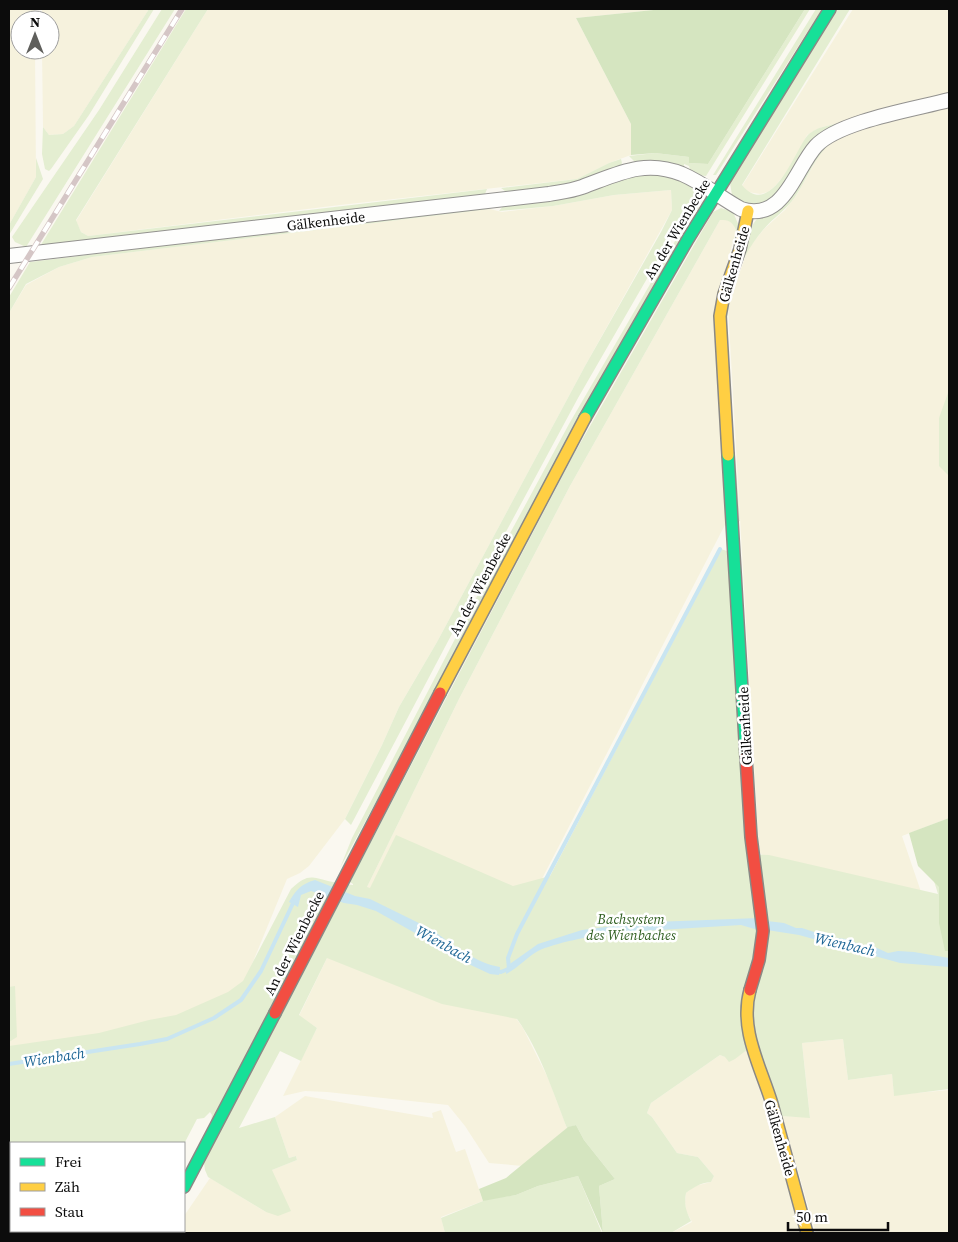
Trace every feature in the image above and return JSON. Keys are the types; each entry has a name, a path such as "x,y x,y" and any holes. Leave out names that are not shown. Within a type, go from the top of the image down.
{"street":[{"name":"An der Wienbecke","path":"185,1186 556,473 715,194 830,9"},
{"name":"Gälkenheide","path":"9,256 549,194 571,190 628,170 648,167 680,173 741,209 748,212 759,211 781,199 792,185 816,145 830,135 839,130 871,120 949,100"},
{"name":"Gälkenheide","path":"748,212 743,238 722,303 720,331 733,517 751,837 762,914 763,935 759,960 747,1002 746,1024 773,1111 807,1233"}],"shaded area":[{"path":"9,9 35,9 10,10 10,60 35,60 36,177 9,225"},
{"path":"149,9 74,126 63,134 49,135 43,127 42,60 60,60 60,10 42,10"},
{"path":"208,9 663,9 576,18 631,124 631,155 609,163 577,179 340,205 88,236 81,232 76,221"},
{"path":"853,9 949,9 949,94 819,128 807,135 790,168 775,186 768,192 760,194 748,192 742,186"},
{"path":"949,106 949,818 902,836 936,936 872,942 759,852 728,306 748,249 764,229 785,210 796,196 820,154 828,144 864,127"},
{"path":"671,190 672,210 585,366 437,642 399,707 345,819 309,866 287,879 238,998 163,1030 9,1058 9,313 26,285 59,267 92,257 490,209 502,212 553,206 614,195"},
{"path":"720,220 729,220 733,223 736,230 720,290 728,519 500,960 365,891 459,699 570,486"},
{"path":"330,952 513,1014 523,1028 549,1080 567,1128 523,1166 489,1163 465,1126 448,1105 327,1092 305,1091 283,1096 317,1028 299,1016"},
{"path":"843,1039 848,1080 892,1074 894,1095 949,1090 949,1233 816,1233 782,1116 810,1117 802,1043"},
{"path":"748,1049 801,1233 671,1233 692,1222 686,1211 686,1193 695,1186 711,1182 714,1176 698,1157 677,1153 652,1117 647,1113 651,1103 720,1055 725,1057"},
{"path":"305,1096 433,1118 432,1113 441,1110 456,1152 465,1149 483,1201 441,1217 445,1233 174,1233 185,1232 185,1215 210,1178 266,1212 272,1170 297,1160 296,1156 289,1158 275,1117"}],"green space":[{"path":"149,9 154,9 89,115 51,169 49,171 45,169 42,154 43,127 49,135 63,134 74,126"},
{"path":"162,9 175,9 26,247 15,242 12,237 99,110"},
{"path":"186,9 208,9 76,220 81,232 88,236 487,189 485,194 474,197 39,248"},
{"path":"663,9 805,9 708,164 689,163 689,157 655,153 631,155 631,124 576,18"},
{"path":"805,9 810,9 706,176 691,173 689,166 684,164 684,169 636,163 629,156 655,153 689,157 689,163 708,164"},
{"path":"816,9 822,9 716,175 713,175"},
{"path":"838,9 850,9 742,185 753,194 763,194 772,189 789,167 807,136 817,129 949,94 832,128 792,178 766,204 747,205 732,195 730,183"},
{"path":"949,103 949,106 867,126 834,140 820,155 791,202 763,230 747,253 732,290 726,331 740,521 737,522 724,322 731,286 751,227 759,217 782,204 790,196 817,150 833,137 864,124"},
{"path":"36,158 43,179 9,235 9,225 36,177"},
{"path":"621,159 620,167 585,181 509,194 501,188 577,179"},
{"path":"657,174 685,182 697,192 578,398 351,825 345,819 399,707 437,642 585,366 661,232 672,210 671,190 614,195 553,206 499,211 504,205 632,175"},
{"path":"700,198 700,205 340,868 352,838 501,550 569,424"},
{"path":"493,205 490,209 92,257 59,267 26,284 9,313 9,297 30,262"},
{"name":"Bachsystem des Wienbaches","path":"721,208 733,212 739,226 716,362 736,230 732,223 723,220 720,220 570,486 459,699 367,887 370,888 396,835 513,886 550,876 721,549 730,552 747,854 769,855 938,894 922,842 949,830 949,1089 894,1096 892,1074 848,1080 843,1039 802,1043 810,1118 782,1116 748,1049 729,1062 720,1055 651,1103 647,1113 652,1117 677,1153 698,1157 714,1176 711,1182 697,1186 686,1193 686,1208 691,1221 671,1233 603,1233 599,1186 615,1179 584,1140 576,1125 567,1128 533,1044 517,1019 442,1004 327,958 299,1015 317,1028 301,1061 280,1051 239,1128 275,1117 289,1158 296,1156 297,1160 272,1170 291,1211 278,1216 266,1212 208,1177 204,1163 212,1115 210,1112 204,1118 197,1119 185,1142 10,1142 10,1232 152,1232 9,1233 9,1046 99,1033 176,1015 228,992 243,981 291,889 308,878 353,885 350,882 574,454 713,212"},
{"path":"949,390 949,476 939,466 939,418"},
{"path":"949,818 949,951 945,951 939,923 939,887 918,866 909,833"},
{"path":"15,986 17,1037 9,1042 9,987"},
{"path":"576,1125 584,1140 615,1179 599,1186 603,1233 578,1176 538,1186 516,1195 483,1201 479,1189 506,1178 568,1127"},
{"path":"578,1176 602,1233 445,1233 441,1218 488,1199 516,1195 538,1186"}],"water":[{"path":"315,880 355,896 370,899 429,928 431,932 435,932 474,958 500,967 499,975 490,974 447,954 376,911 344,903 311,891 301,895 298,907 289,902 299,888"},
{"path":"759,918 758,930 741,925 610,933 573,940 538,951 506,974 507,966 538,944 582,930 639,923 642,926 654,922"},
{"path":"767,921 784,923 829,937 846,939 888,953 898,951 914,952 949,958 949,967 900,963 799,935 767,930"}],"waterway":[{"path":"509,969 508,958 517,934 720,549"},
{"name":"Wienbach","path":"9,1064 167,1039 214,1018 241,1000 261,971 294,901"},
{"name":"Wienbach","path":"496,971 501,972 511,968"}],"railway":[{"path":"9,288 182,9"}],"traffic: fast":[{"path":"585,418 688,239 830,9"},
{"path":"728,455 746,757"},
{"path":"185,1185 275,1013"}],"traffic: slow":[{"path":"728,455 720,316 724,294 740,249 748,211"},
{"path":"440,693 585,418"},
{"path":"750,990 747,1005 749,1034 772,1104 807,1233"}],"traffic: jam":[{"path":"275,1013 440,693"},
{"path":"746,757 751,837 763,931 759,960 750,990"}]}
